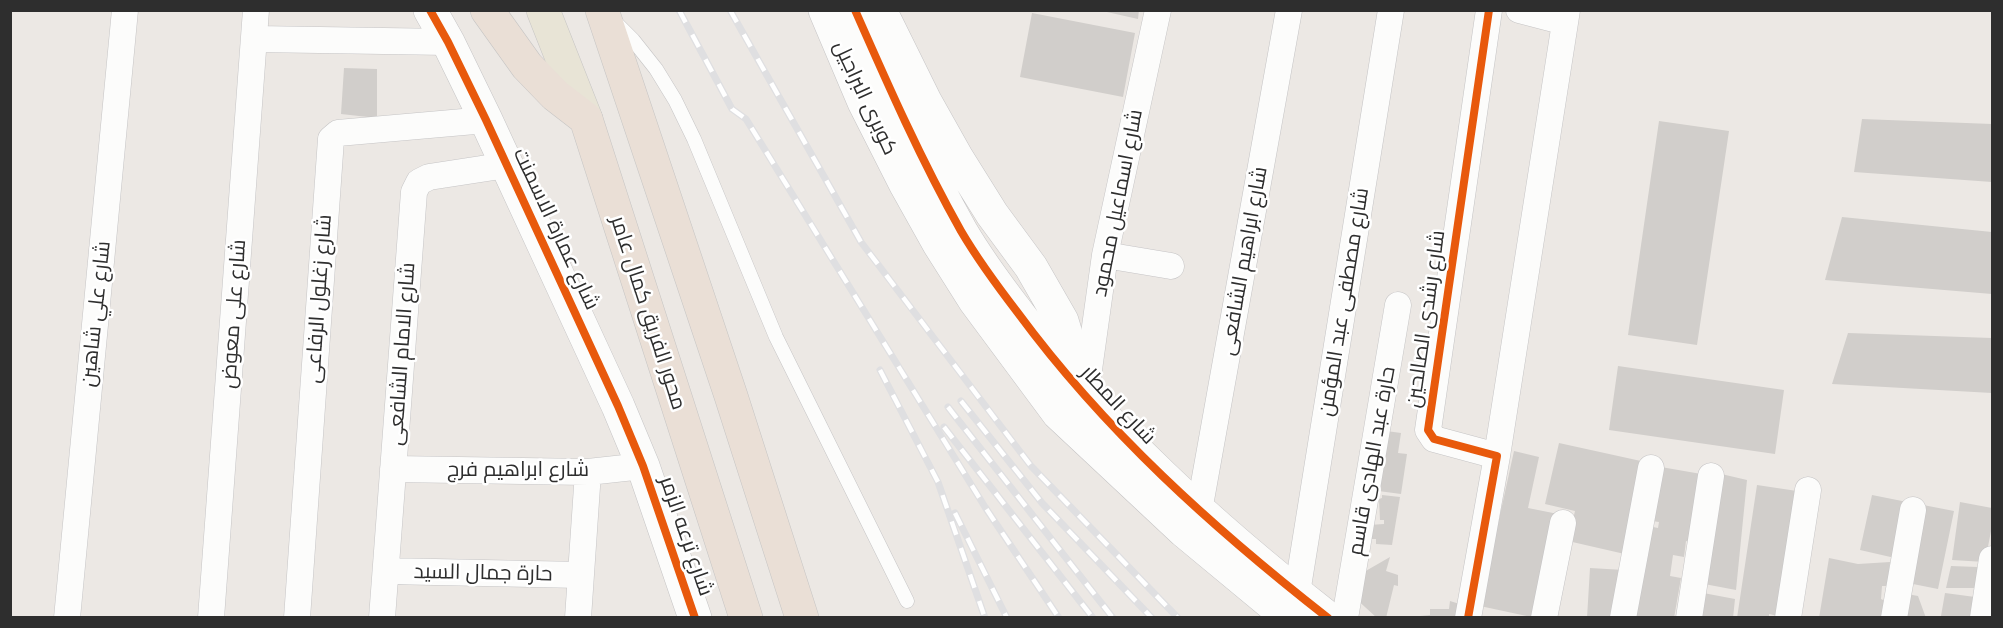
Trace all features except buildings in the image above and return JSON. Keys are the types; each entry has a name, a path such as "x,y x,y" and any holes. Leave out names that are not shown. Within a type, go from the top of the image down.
{"highway":[{"path":"487,10 527,66 555,94 586,119"},
{"path":"603,10 802,618"},
{"name":"محور الفريق كمال عامر","path":"586,119 747,618"}],"main road":[{"name":"محور الفريق كمال عامر","path":"543,10 586,119"}],"street":[{"name":"شارع علي شاهين","path":"67,618 125,10"},
{"name":"شارع على معوض","path":"211,618 256,10"},
{"name":"شارع عمارة الاسمنت","path":"430,10 486,120 643,466"},
{"name":"كوبرى البراجيل","path":"825,10 864,102 919,179"},
{"name":"كوبرى البراجيل","path":"855,10 892,93 919,179"},
{"path":"880,10 925,101 957,158 992,214 1031,267 1062,321 1085,398"},
{"name":"شارع اسماعيل محمود","path":"1085,398 1105,255 1158,10"},
{"name":"شارع ابراهيم الشافعى","path":"1199,511 1289,10"},
{"name":"شارع مصطفى عبد المؤمن","path":"1290,608 1391,10"},
{"name":"شارع رشدى الصالحين","path":"1489,10 1428,430 1434,439 1497,456"},
{"path":"1467,618 1497,456 1566,16 1519,10"},
{"path":"255,39 448,42"},
{"name":"شارع زغلول الرفاعى","path":"297,618 331,139 338,133 486,120"},
{"name":"شارع الامام الشافعى","path":"382,618 414,192 419,182 429,177 507,165"},
{"name":"شارع المطار","path":"919,179 962,233 1000,290 1041,345 1085,398 1129,445 1199,511 1290,608"},
{"name":"شارع المطار","path":"919,179 975,301 1058,413 1184,531 1290,608 1328,618"},
{"path":"1105,255 1172,266"},
{"name":"حارة عبد الهادى قاسم","path":"1345,618 1398,305"},
{"name":"شارع ابراهيم فرج","path":"393,469 588,472 643,466"},
{"name":"شارع ترعه الزمر","path":"643,466 695,618"},
{"path":"1623,618 1651,468"},
{"path":"578,618 588,472"},
{"path":"1689,618 1711,476"},
{"path":"1788,618 1808,490"},
{"path":"1894,618 1913,510"},
{"path":"1544,618 1563,523"},
{"path":"1983,618 1992,559"},
{"name":"حارة جمال السيد","path":"386,571 581,575"}],"lane":[{"path":"603,10 633,40 656,69 675,100 694,139 776,338 908,602"}],"railway":[{"path":"679,10 732,109 746,119 985,507 1059,618"},
{"path":"730,10 861,242 1031,466 1178,618"},
{"path":"880,370 938,482 985,618"},
{"path":"961,401 1042,503 1152,618"},
{"path":"948,407 1113,618"},
{"path":"944,427 1093,618"},
{"path":"955,513 1007,618"}],"cycle path":[{"path":"430,10 486,120 618,406 643,466 695,618"},
{"path":"855,10 892,94 961,231 996,283 1052,356 1087,398 1162,476 1243,549 1328,618"},
{"path":"1468,618 1497,456 1434,439 1428,430 1489,10"}]}
